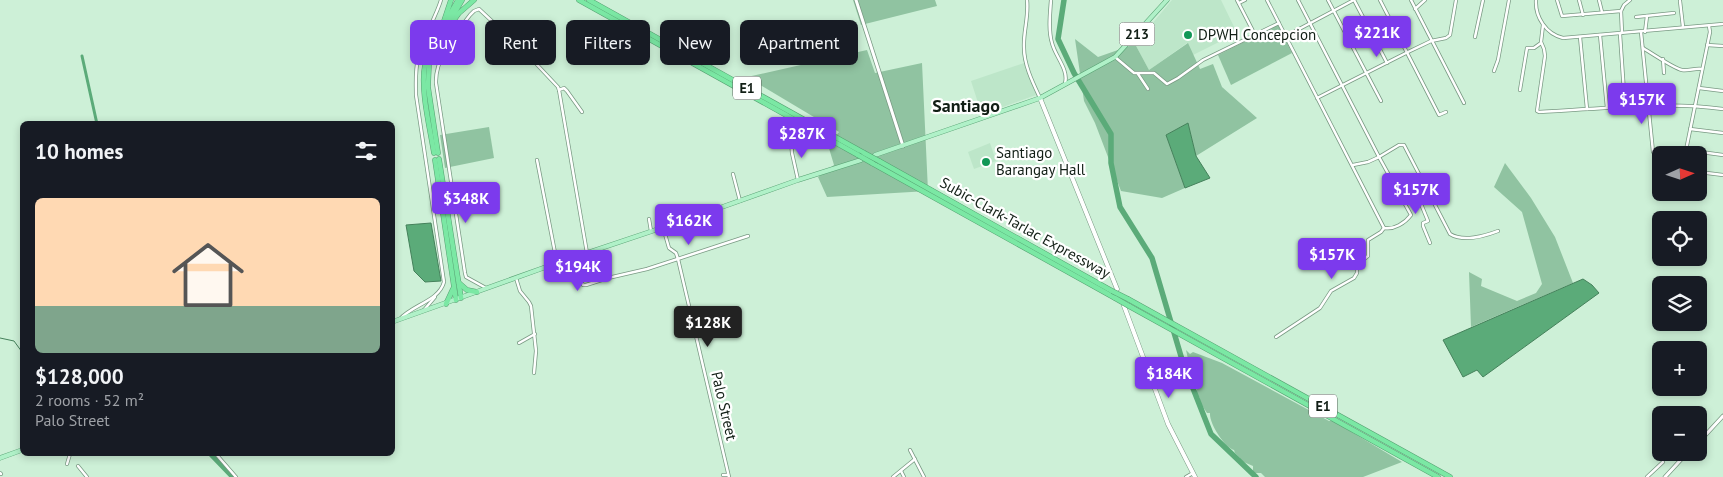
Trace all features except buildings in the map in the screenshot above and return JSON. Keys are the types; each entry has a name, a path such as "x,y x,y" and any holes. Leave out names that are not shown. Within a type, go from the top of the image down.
{"highway":[{"path":"445,20 450,0"},
{"path":"448,20 458,0"},
{"path":"450,20 462,0"},
{"path":"453,20 474,0"},
{"path":"578,0 587,2"},
{"name":"Subic-Clark-Tarlac Expressway","path":"587,2 1115,290 1128,299 1450,477"},
{"name":"Subic-Clark-Tarlac Expressway","path":"587,2 1127,306 1146,314 1438,477"},
{"path":"430,65 428,87 436,153"},
{"path":"437,159 458,299"},
{"path":"455,280 463,288 477,292"},
{"path":"446,304 453,292 455,280"}],"main road":[{"name":"213","path":"875,155 1040,98 1067,84 1115,57 1167,0"},
{"path":"1040,98 1115,290"},
{"path":"395,321 556,263 861,160"},
{"path":"1127,306 1168,424 1195,476"},
{"path":"0,458 20,451"}],"street":[{"path":"422,312 444,285 444,277 416,95 416,72 418,55 441,0"},
{"path":"856,0 903,146"},
{"path":"1027,0 1028,20 1024,53 1040,98"},
{"path":"1050,0 1051,42 1066,75 1067,84"},
{"path":"1245,0 1238,2 1255,35"},
{"path":"1268,0 1384,228"},
{"path":"1276,337 1320,308 1331,291 1354,278 1357,273 1358,264 1368,256 1368,240 1384,228 1394,228 1401,224 1411,215 1298,0"},
{"path":"1328,0 1381,101"},
{"path":"1286,36 1354,0 1387,63"},
{"path":"1380,0 1439,115 1446,112"},
{"path":"1411,0 1464,103"},
{"path":"1415,9 1425,0"},
{"path":"1317,98 1431,41 1446,38 1450,35 1456,0"},
{"path":"1475,37 1483,0"},
{"path":"1494,71 1498,60 1509,0"},
{"path":"1536,0 1537,11 1543,25 1553,34 1560,37 1645,32 1709,26 1715,23 1723,24"},
{"path":"1557,0 1562,16 1621,11"},
{"path":"1579,0 1583,14"},
{"path":"1599,0 1602,12"},
{"path":"1625,107 1621,11 1630,0"},
{"path":"1680,1 1683,27"},
{"path":"487,289 466,277 465,274 436,83 438,64 444,52 470,15 479,9 526,53 558,87 587,253"},
{"path":"1636,17 1674,13"},
{"path":"1645,32 1647,16"},
{"path":"1115,57 1131,72 1138,74 1154,73 1165,83 1170,83 1203,60 1279,23"},
{"path":"1543,25 1541,42 1545,56 1537,111 1649,106 1695,106 1723,109"},
{"path":"1687,146 1711,29 1709,26"},
{"path":"1641,32 1652,146"},
{"path":"1600,35 1606,108"},
{"path":"1580,37 1587,109"},
{"path":"1520,90 1527,48 1536,47 1541,42"},
{"path":"1708,45 1723,46"},
{"path":"1643,48 1680,70 1702,69"},
{"path":"1663,59 1664,73"},
{"path":"1138,74 1148,89"},
{"path":"559,90 564,88 582,112"},
{"path":"1699,88 1723,91"},
{"path":"1690,129 1723,134"},
{"path":"791,141 798,180"},
{"path":"1352,166 1368,162 1400,145 1404,145 1450,234 1455,238 1462,238 1498,231"},
{"path":"1708,153 1723,155"},
{"path":"537,160 556,263"},
{"path":"1708,173 1723,175"},
{"path":"733,174 740,201"},
{"path":"1430,243 1422,226 1428,221 1421,204 1432,197"},
{"path":"648,219 651,231"},
{"name":"Palo Street","path":"663,227 669,248 676,253 678,259 729,476"},
{"path":"574,258 582,283 585,285 678,259 748,236"},
{"path":"516,278 520,291 530,302 535,334 536,358 534,373"},
{"path":"399,320 407,312 436,296"},
{"path":"519,343 535,334"},
{"path":"1707,433 1723,416"},
{"path":"910,450 924,477"},
{"path":"68,464 70,456"},
{"path":"218,456 236,477"},
{"path":"893,477 915,459"},
{"path":"1665,477 1680,461"},
{"path":"1646,477 1663,462"},
{"path":"78,466 87,477"},
{"path":"900,471 904,477"},
{"path":"723,475 729,476"},
{"path":"1186,477 1195,476"}],"shaded area":[{"path":"853,0 935,0 937,6 861,25"},
{"name":"DPWH Concepcion","path":"1172,0 1221,0 1237,33 1193,55 1187,43 1149,70 1135,44"},
{"path":"1278,25 1292,53 1231,85 1218,55"},
{"path":"1075,39 1098,57 1135,44 1149,70 1188,43 1200,69 1213,64 1222,87 1257,118 1196,156 1188,123 1166,135 1185,188 1162,198 1121,191 1095,123 1084,101"},
{"path":"867,50 875,73 922,63 928,191 827,197 818,177 834,165 828,145 839,132 747,77 800,65 858,65 858,52"},
{"path":"1024,63 1036,95 989,112 988,110 981,112 971,81"},
{"path":"1188,123 1196,156 1210,178 1185,188 1166,135"},
{"path":"489,127 494,158 445,168 440,135"},
{"path":"990,143 996,161 974,169 968,152"},
{"path":"1505,163 1531,198 1555,237 1573,283 1471,327 1469,272 1482,279 1481,286 1517,301 1536,293 1542,284 1522,212 1494,187"},
{"path":"431,223 441,281 425,282 414,271 406,225"},
{"path":"1583,279 1599,293 1483,377 1477,370 1463,377 1443,340"},
{"path":"1186,350 1190,354 1193,352 1222,363 1329,421 1333,421 1402,462 1363,477 1265,477 1261,473 1253,473 1253,466 1239,460 1240,458 1234,450 1222,440 1212,423 1210,413 1207,413 1199,401 1197,389 1190,377 1192,376 1185,362 1188,359"}],"waterway":[{"path":"1064,0 1058,39 1074,73 1111,134 1111,163 1120,207 1152,258 1183,363 1211,434 1256,477"},
{"path":"82,56 96,121"},
{"path":"0,338 14,341 20,349"},
{"path":"213,456 233,477"}],"place":[{"name":"DPWH Concepcion","path":"1188,35"},
{"name":"Santiago Barangay Hall","path":"986,162"}],"district":[{"name":"Santiago","path":"966,106"}]}
